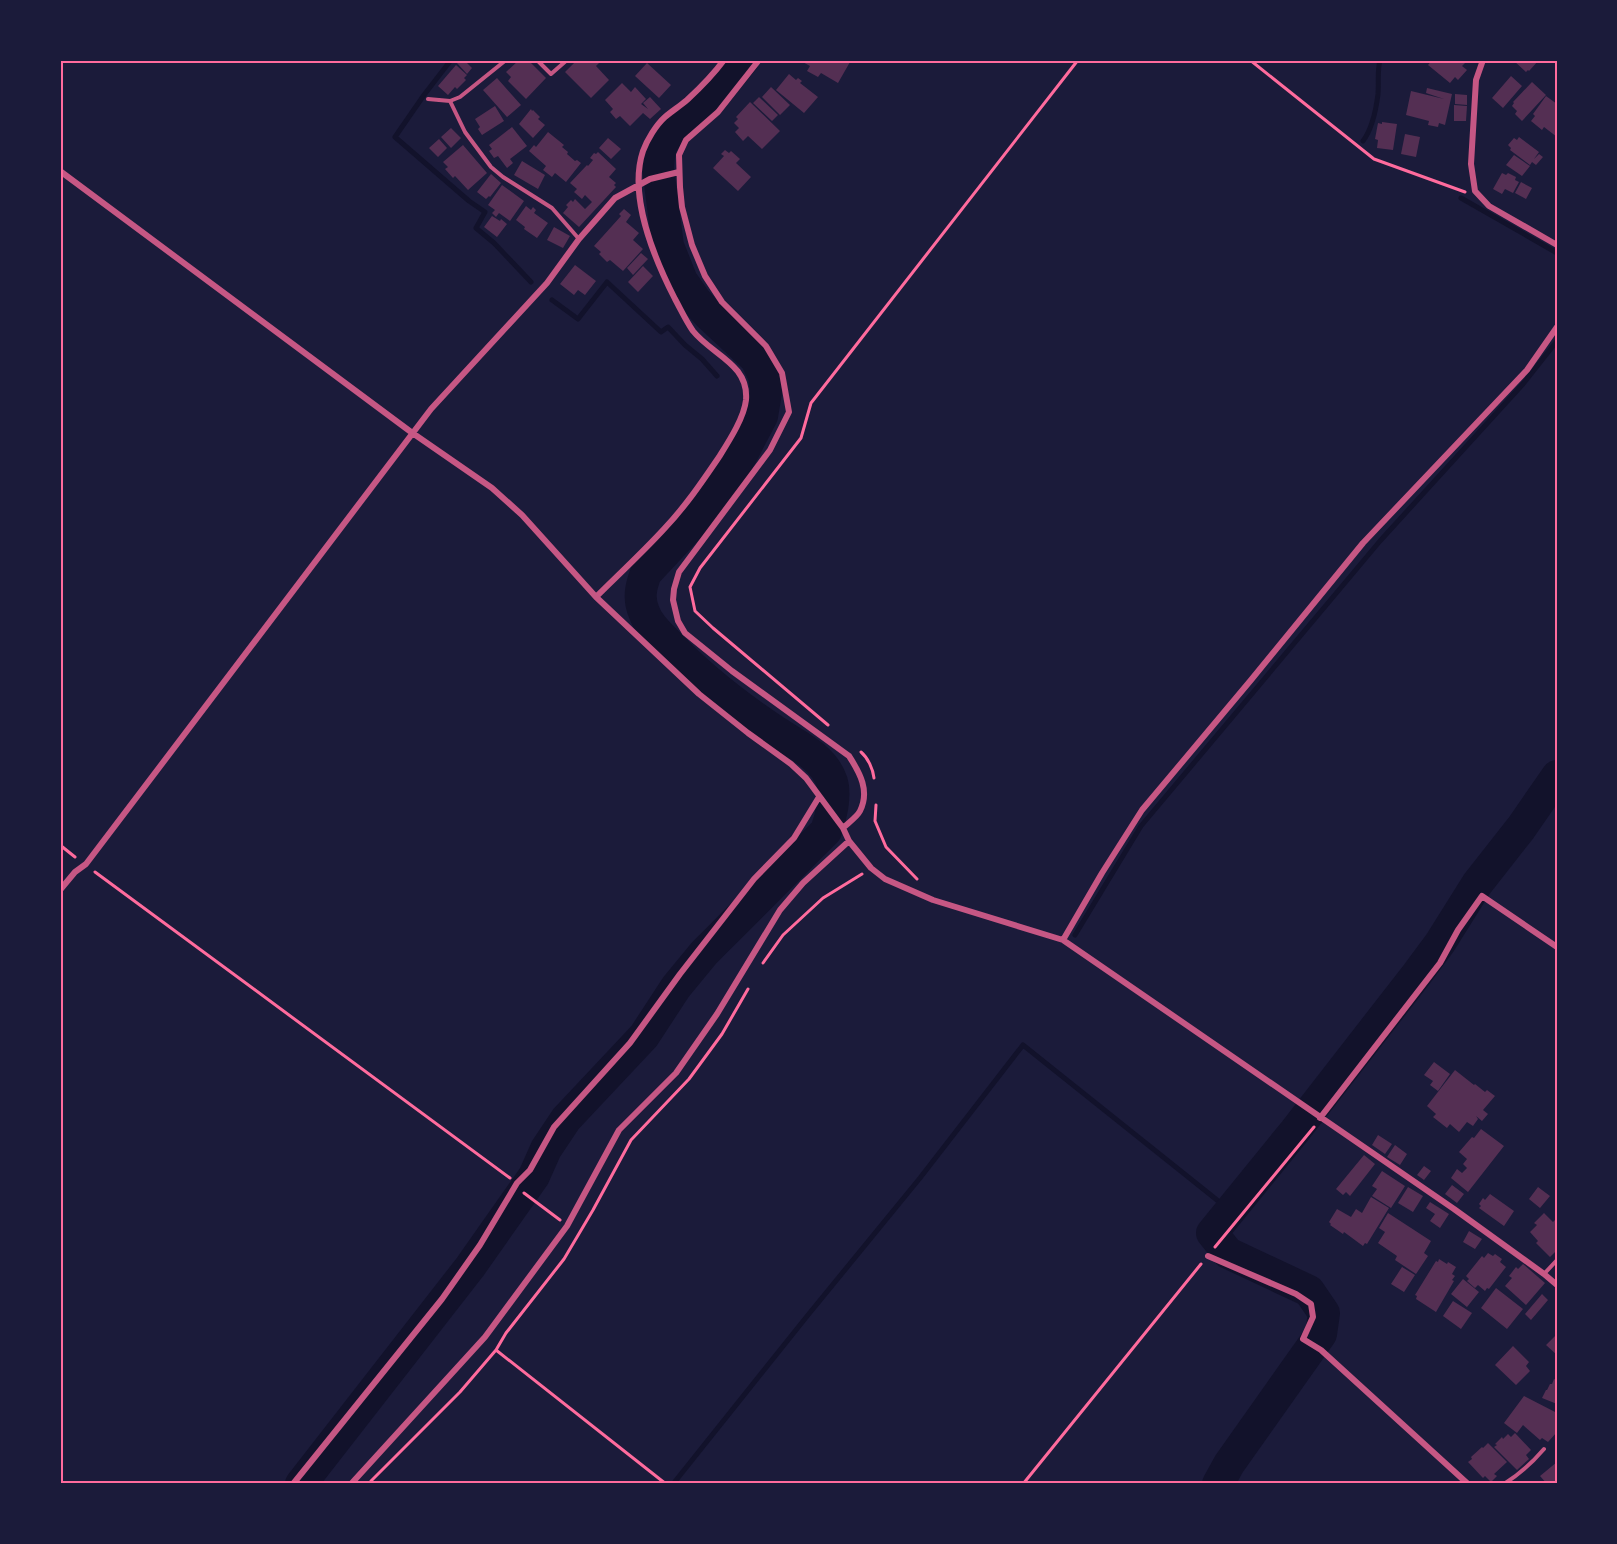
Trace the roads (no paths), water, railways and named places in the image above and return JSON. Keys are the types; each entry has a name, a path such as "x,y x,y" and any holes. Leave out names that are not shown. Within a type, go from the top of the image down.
{"street":[{"path":"597,597 665,528 701,484 727,445 746,401 746,383 739,372 694,332 664,278 644,222 639,185 643,152 651,136 664,118 715,72 723,60"},
{"path":"759,60 718,112 686,140 679,155 679,172 682,207 692,245 705,276 722,302 766,346 782,373 789,412 770,450 679,572 673,600 675,610 686,633 732,671 849,756 861,776 864,794 860,812 843,828"},
{"path":"1483,60 1476,80 1471,164 1475,191 1489,206 1557,245"},
{"path":"60,171 411,432 492,488 514,508 597,597 699,694 806,778 843,828 849,840 871,868 885,879 933,900 1063,940 1454,1209 1557,1285"},
{"path":"60,890 75,872 86,864 411,432 547,283 579,238 615,198 650,179 679,172"},
{"path":"1063,940 1142,810 1363,543 1527,370 1557,327"},
{"path":"293,1484 442,1299 480,1245 517,1183 530,1170 554,1127 630,1042 754,879 794,838 819,796"},
{"path":"351,1484 485,1337 567,1226 619,1130 676,1073 717,1014 780,910 803,883 849,840"},
{"path":"1320,1118 1440,963 1458,930 1482,896 1557,947"},
{"path":"1208,1256 1296,1294 1311,1304 1313,1317 1304,1339 1321,1350 1468,1484"}],"lane":[{"path":"428,99 450,101 460,97 506,60"},
{"path":"537,60 551,74 567,60"},
{"path":"450,101 465,132 491,167 552,208 579,238"},
{"path":"1544,1274 1557,1260"},
{"path":"1504,1484 1517,1476 1544,1449"}],"waterway":[{"path":"451,60 395,137 485,212 476,228 494,243 531,282"},
{"path":"301,1484 470,1267 534,1176 546,1149 566,1119 644,1036 676,987 704,953 826,831 828,826 833,787 823,765 704,678 650,624 641,602 646,573 705,510 738,462 762,416 766,392 764,376 756,359 709,315 682,281 668,246 658,168 662,144 670,132 717,92 743,60"},
{"path":"1363,141 1371,125 1376,106 1380,60"},
{"path":"1461,198 1557,253"},
{"path":"552,300 578,319 607,282 661,332 668,327 717,376"},
{"path":"1075,935 1141,826 1380,541 1523,384 1557,341"},
{"path":"1218,1484 1229,1464 1321,1334 1324,1313 1309,1291 1228,1253 1212,1233 1417,974 1440,943 1477,884 1521,828 1557,776"},
{"path":"673,1484 920,1178 1023,1045 1217,1200"}]}
